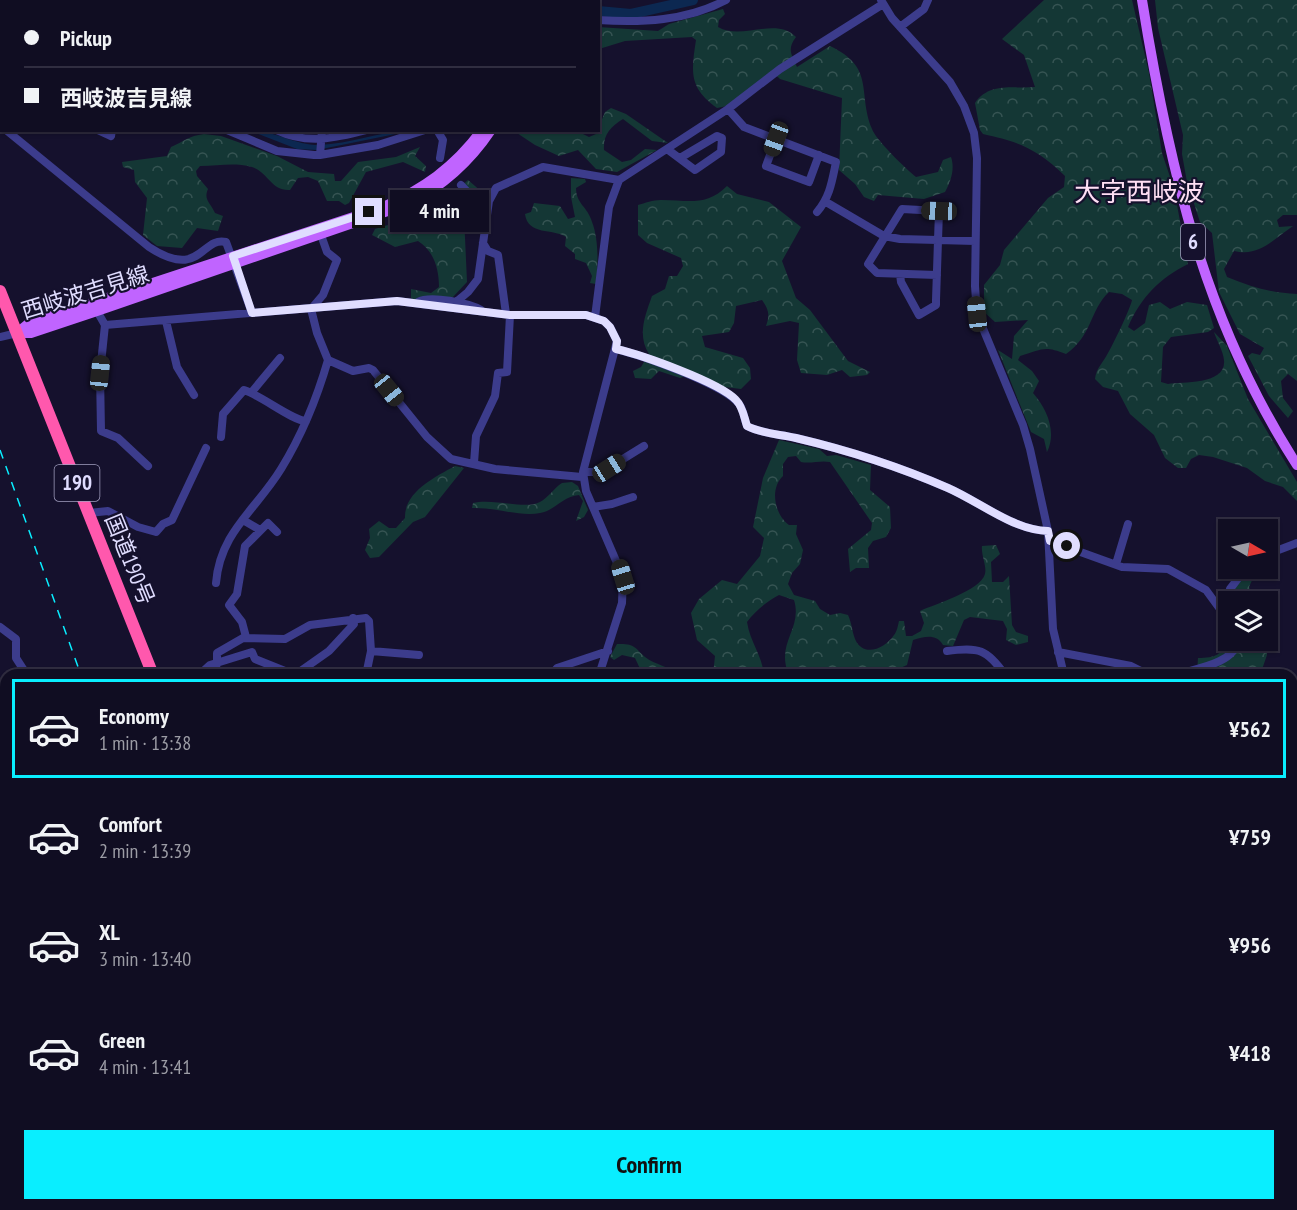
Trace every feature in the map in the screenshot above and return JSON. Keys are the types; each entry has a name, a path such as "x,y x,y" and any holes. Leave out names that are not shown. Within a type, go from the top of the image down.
{"highway":[{"name":"国道190号","path":"0,291 151,669"}],"main road":[{"name":"6","path":"1142,0 1170,156 1205,279 1224,330 1255,396 1297,465"},
{"name":"西岐波吉見線","path":"17,333 31,333 98,311 381,208 440,176 458,160 480,132"},
{"name":"西岐波吉見線","path":"17,333 28,324 321,236 384,214 426,195 459,169 489,132"}],"street":[{"path":"600,20 636,23 672,18 706,9 726,0"},
{"path":"900,27 924,9 928,0"},
{"path":"595,317 609,207 619,180 728,109 780,69 882,2 900,27 950,82 970,119 977,158 975,298 980,326 1023,425 1049,536 1052,617 1062,669"},
{"path":"728,109 744,128 836,162 826,201 817,212"},
{"path":"8,132 160,255 182,261 197,257 222,241 229,245 252,313"},
{"path":"232,132 278,152 320,144 360,132"},
{"path":"282,132 320,144 378,145 419,132"},
{"path":"438,132 443,140 440,158"},
{"path":"667,148 695,170 721,152 722,138 717,136 680,158"},
{"path":"776,139 766,166 809,182 819,155"},
{"path":"456,302 478,279 489,201 501,184 543,166 619,180"},
{"path":"461,185 476,201 489,201"},
{"path":"826,201 884,236 975,241"},
{"path":"900,274 900,282 919,315 936,305 937,275 938,240 939,211 902,209 868,264 877,273 937,275"},
{"path":"311,309 323,295 337,260 327,252 321,236"},
{"path":"474,463 476,436 495,396 498,373 507,372 508,315 498,255 488,251 483,243"},
{"path":"416,303 428,299 471,304 483,312"},
{"path":"105,325 397,301 508,315 595,317 610,327 617,341 616,349 589,441 583,475 593,507 623,577 622,603 601,669"},
{"path":"216,583 220,553 227,539 281,469 318,395 328,360 316,333 311,309"},
{"path":"98,311 105,325 100,373 101,431 118,438 148,466"},
{"path":"166,321 177,367 194,395"},
{"path":"0,337 17,333"},
{"path":"616,349 678,371 734,398 741,406 747,426 755,430 796,438 890,466 948,488 1023,526 1116,564 1138,569 1168,569 1206,590 1218,606"},
{"path":"252,393 280,358"},
{"path":"328,360 353,371 369,368 373,370 435,446 451,459 471,465 474,463 495,468 583,475 602,472 644,446"},
{"path":"221,437 223,414 244,390 299,421 306,421"},
{"path":"89,513 108,511 138,528 156,532 163,524 172,520 206,448"},
{"path":"593,507 633,497"},
{"path":"243,520 260,530"},
{"path":"246,638 242,622 229,605 237,594 245,546 268,523 277,532"},
{"path":"1116,564 1128,524"},
{"path":"1278,550 1297,543"},
{"path":"303,669 335,646 354,624 353,618"},
{"path":"217,664 217,653 246,638 285,639 310,625 366,618 369,621 371,651 367,669"},
{"path":"0,627 16,639 14,652 24,669"},
{"path":"948,651 968,648 988,654 1000,669"},
{"path":"371,651 419,655"},
{"path":"556,669 608,651"},
{"path":"1193,669 1224,659 1234,651"},
{"path":"206,669 210,665 252,652 255,659 280,669"},
{"path":"1058,652 1137,669"},
{"path":"0,794 0,833"}],"green space":[{"path":"1044,0 1132,0 1149,73 1162,153 1174,189 1188,264 1160,282 1152,290 1139,306 1128,327 1134,331 1145,323 1149,305 1160,302 1170,309 1187,302 1207,305 1214,328 1208,332 1171,337 1163,347 1161,382 1168,384 1203,381 1219,374 1224,360 1214,332 1227,346 1248,399 1297,482 1297,501 1283,487 1265,481 1247,468 1213,457 1199,455 1191,459 1186,468 1178,468 1165,458 1154,435 1130,414 1118,391 1103,387 1095,379 1131,304 1132,300 1122,294 1109,292 1081,339 1066,354 1047,349 1020,356 1018,360 1032,371 1039,381 1033,393 1046,413 1051,429 1047,452 1044,439 1031,432 998,350 1012,359 1014,336 1028,320 995,322 984,312 984,285 1000,265 1004,250 1048,198 1064,187 1065,176 1037,153 1007,140 983,134 980,130 975,103 981,96 995,89 1035,87 1024,55 1002,39"},
{"path":"1155,0 1297,0 1297,215 1283,215 1277,220 1279,227 1293,226 1265,246 1251,252 1234,251 1224,269 1227,277 1244,284 1270,291 1297,294 1297,381 1288,374 1281,381 1283,398 1293,411 1288,418 1269,396 1248,356 1252,353 1260,355 1264,348 1240,334 1219,292 1212,233 1200,222 1187,182 1182,154 1183,135 1158,28"},
{"path":"723,9 725,14 719,20 718,27 727,31 769,28 788,31 796,37 791,52 797,67 830,46 844,54 860,72 868,116 874,134 898,161 916,177 938,172 943,160 951,157 952,175 945,192 924,199 878,195 874,201 864,197 855,184 839,170 842,98 780,79 774,73 727,106 717,108 701,94 694,79 693,62 696,40 692,37 625,41 600,49 600,27 658,31 669,24"},
{"path":"611,108 626,114 668,143 652,141 623,119 608,132 604,150 622,162 631,160 645,149 657,150 617,172 596,169 578,150 559,156 535,145 516,132 555,134 557,132 579,132 589,137 600,132 600,124 605,112"},
{"path":"204,134 221,136 277,156 308,172 334,174 335,181 341,181 358,162 396,157 420,147 415,156 426,166 425,172 403,162 366,172 349,203 345,205 339,201 327,201 318,181 308,177 298,178 290,190 284,190 278,188 252,167 232,164 200,166 196,171 197,176 208,189 206,196 208,201 215,213 223,216 218,231 197,228 182,248 157,246 143,235 147,198 135,182 134,170 123,167 122,162 167,156 171,147 190,137"},
{"path":"571,178 585,179 586,182 576,188 580,202 590,217 596,237 596,284 590,283 592,276 586,263 575,259 575,254 565,246 566,237 536,229 527,221 525,214 531,212 534,203 560,206 568,219 575,217 571,197"},
{"path":"468,180 482,192 478,196 465,196 460,205 464,216 467,282 452,298 414,300 411,298 411,289 431,293 439,287 437,267 432,255 418,241 395,247 372,235 375,229 413,216 436,204"},
{"path":"727,186 737,194 769,202 801,227 782,261 796,298 810,310 848,361 870,372 867,375 850,377 842,370 827,375 801,373 797,360 799,323 790,321 766,326 768,313 762,300 736,306 734,323 729,332 702,336 705,347 743,358 750,368 751,379 741,389 725,387 693,373 680,378 659,371 651,379 635,378 633,371 641,367 649,354 643,340 643,333 652,296 665,289 669,276 677,276 683,266 681,258 647,243 638,235 638,205 658,200 704,200 719,193"},
{"path":"779,440 819,449 827,456 836,455 871,465 870,490 890,507 891,528 886,537 873,541 868,548 869,568 856,568 850,572 848,549 871,530 872,523 830,462 801,462 796,456 788,457 783,464 783,476 775,495 777,509 784,521 789,525 797,525 796,534 803,550 800,564 792,573 788,584 794,595 815,601 820,609 830,615 840,613 848,615 855,639 863,648 874,649 885,644 896,632 899,621 904,621 906,636 912,636 921,631 924,623 920,611 975,586 985,574 982,546 996,545 1000,554 991,562 992,582 1003,582 1009,576 1012,625 1016,632 1028,636 1028,642 1016,645 1006,640 1007,629 1003,621 970,617 964,620 953,646 943,645 933,637 913,640 907,665 898,669 787,669 785,654 796,610 794,600 779,595 761,607 747,622 763,669 714,669 715,656 697,640 691,613 699,599 722,580 737,584 760,556 764,538 753,527 763,478"},
{"path":"455,466 464,468 425,517 413,522 379,557 370,558 365,550 370,538 369,529 379,521 389,528 396,528 405,518 406,509 415,493 430,480"},
{"path":"572,482 578,486 588,510 584,517 576,521 583,501 579,495 568,498 545,512 532,514 472,508 473,503 481,502 534,504 543,500 562,483"},
{"path":"1233,579 1253,579 1249,587 1250,591 1232,591"},
{"path":"617,644 627,644 633,646 649,660 669,669 640,669 635,658 622,655 614,660 610,657"},
{"path":"1267,651 1267,655 1262,669 1197,669 1198,658 1209,657 1221,652"}],"water":[{"path":"254,132 264,132 301,143 319,145 405,132 317,150 297,149"}],"waterway":[{"path":"600,11 631,14 693,0"}],"railway":[{"path":"0,450 79,669"}],"district":[{"name":"大字西岐波","path":"1139,192"}],"route":[{"path":"369,212 233,256 252,313 397,301 510,315 595,317 604,321 615,334 616,349 678,371 734,398 741,406 747,426 755,430 796,438 908,472 972,499 1023,526 1038,531 1048,531 1050,541 1067,546"}]}
